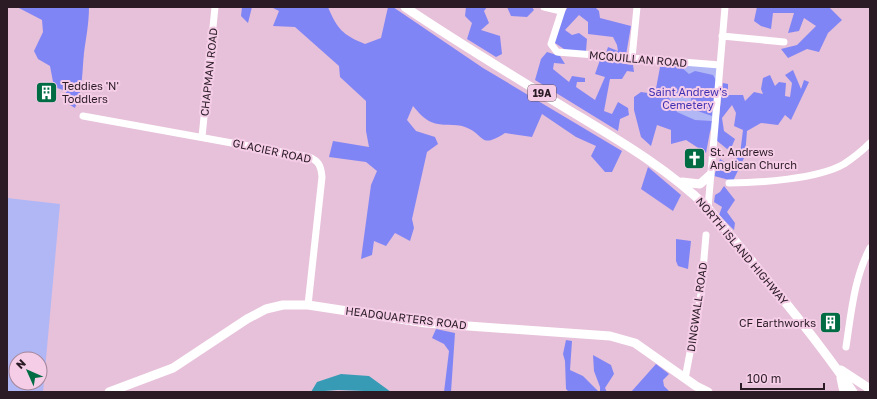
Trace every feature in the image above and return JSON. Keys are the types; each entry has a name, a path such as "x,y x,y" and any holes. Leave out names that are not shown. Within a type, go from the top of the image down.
{"main road":[{"name":"NORTH ISLAND HIGHWAY","path":"405,7 451,38 627,145 678,180 708,208 836,367 853,392"},
{"path":"678,180 691,184 700,184 710,175"},
{"name":"HEADQUARTERS ROAD","path":"109,392 173,368 247,319 266,309 283,305 308,305 426,322 610,336 635,343 685,379 708,392"},
{"path":"836,367 870,389"},
{"path":"836,367 843,383 844,392"}],"street":[{"name":"CHAPMAN ROAD","path":"202,137 216,7"},
{"path":"544,7 562,9"},
{"path":"632,58 637,7"},
{"path":"708,208 725,7"},
{"name":"MCQUILLAN ROAD","path":"562,9 551,44 557,52 720,65"},
{"path":"722,36 784,42"},
{"name":"GLACIER ROAD","path":"83,116 309,157 317,160 321,167 322,177 308,305"},
{"path":"729,183 759,183 814,174 843,165 870,143"},
{"name":"DINGWALL ROAD","path":"685,379 701,294 706,235"},
{"path":"846,347 856,283 870,248"}],"green space":[{"name":"Saint Andrew's Cemetery","path":"665,61 720,65 714,131 655,124"},
{"path":"7,198 60,204 47,351 8,351 8,391 43,392 7,392"}],"shaded area":[{"path":"17,7 89,7 81,88 75,108 65,102 66,91 54,87 50,66 38,59 34,51 43,32 42,20"},
{"path":"242,7 252,7 248,23 241,16"},
{"path":"271,7 328,7 334,21 346,34 351,38 365,44 381,38 388,7 393,7 483,68 622,151 612,172 605,172 591,156 596,146 576,137 542,114 532,137 505,133 497,138 486,140 465,127 428,121 413,106 407,120 416,131 435,137 438,144 427,152 412,219 414,228 410,241 395,233 386,246 374,241 372,255 361,259 371,185 377,171 366,162 329,157 333,141 369,147 366,131 366,101 340,77 339,66 295,27 273,26 279,11"},
{"path":"466,7 487,7 484,11 489,23 481,30 500,36 502,54 496,57 467,39 472,23 465,16"},
{"path":"507,7 532,7 534,10 527,17 511,16"},
{"path":"568,7 595,7 599,11 600,18 631,26 626,55 606,53 608,47 618,51 613,37 588,34 588,22 579,15 565,30 572,35 579,33 587,39 586,51 567,51 552,41 563,14"},
{"path":"757,7 829,7 842,20 828,33 819,52 807,49 788,58 781,49 797,45 816,26 804,18 799,31 788,33 794,13 773,13 771,29 761,26 754,21"},
{"path":"547,52 560,56 565,64 554,63 553,69 569,82 572,76 585,78 585,82 577,82 576,87 595,100 605,77 595,74 600,60 633,65 634,72 627,71 622,79 610,79 604,111 612,114 618,102 628,108 629,115 620,119 618,131 535,80 541,59"},
{"path":"680,66 689,74 695,71 713,75 716,80 712,116 692,109 691,98 680,92 668,96 677,112 695,120 712,121 706,153 686,140 671,144 671,130 657,125 651,146 641,137 634,110 634,97 641,92 655,94 660,67"},
{"path":"793,70 801,89 804,80 809,82 791,120 785,115 778,125 761,123 747,131 745,156 733,181 714,176 720,159 731,166 740,154 743,130 734,126 736,113 732,105 722,118 724,131 735,139 732,146 727,149 716,140 723,83 728,84 728,95 743,95 745,101 754,92 763,94 761,89 763,78 770,75 775,86 779,82 786,83 785,96 790,97 792,83 785,75"},
{"path":"648,167 681,195 673,211 641,189"},
{"path":"724,186 735,200 727,212 735,223 734,230 719,215 722,207 714,202 715,195 720,192"},
{"path":"676,239 691,241 688,269 678,266 676,261"},
{"path":"436,329 455,333 451,392 444,392 449,351 444,344 432,338"},
{"path":"566,340 572,341 570,370 583,376 599,392 569,392 566,389 565,361 563,354"},
{"path":"593,355 611,365 614,374 605,388 607,392 600,392 600,387 594,371"},
{"path":"656,364 669,374 663,380 664,386 670,392 631,392"},
{"path":"341,374 369,376 391,392 338,390 311,392 317,382"}],"place":[{"name":"Teddies 'N' Toddlers","path":"47,92"},
{"name":"St. Andrews Anglican Church","path":"695,158"},
{"name":"CF Earthworks","path":"831,323"}]}
